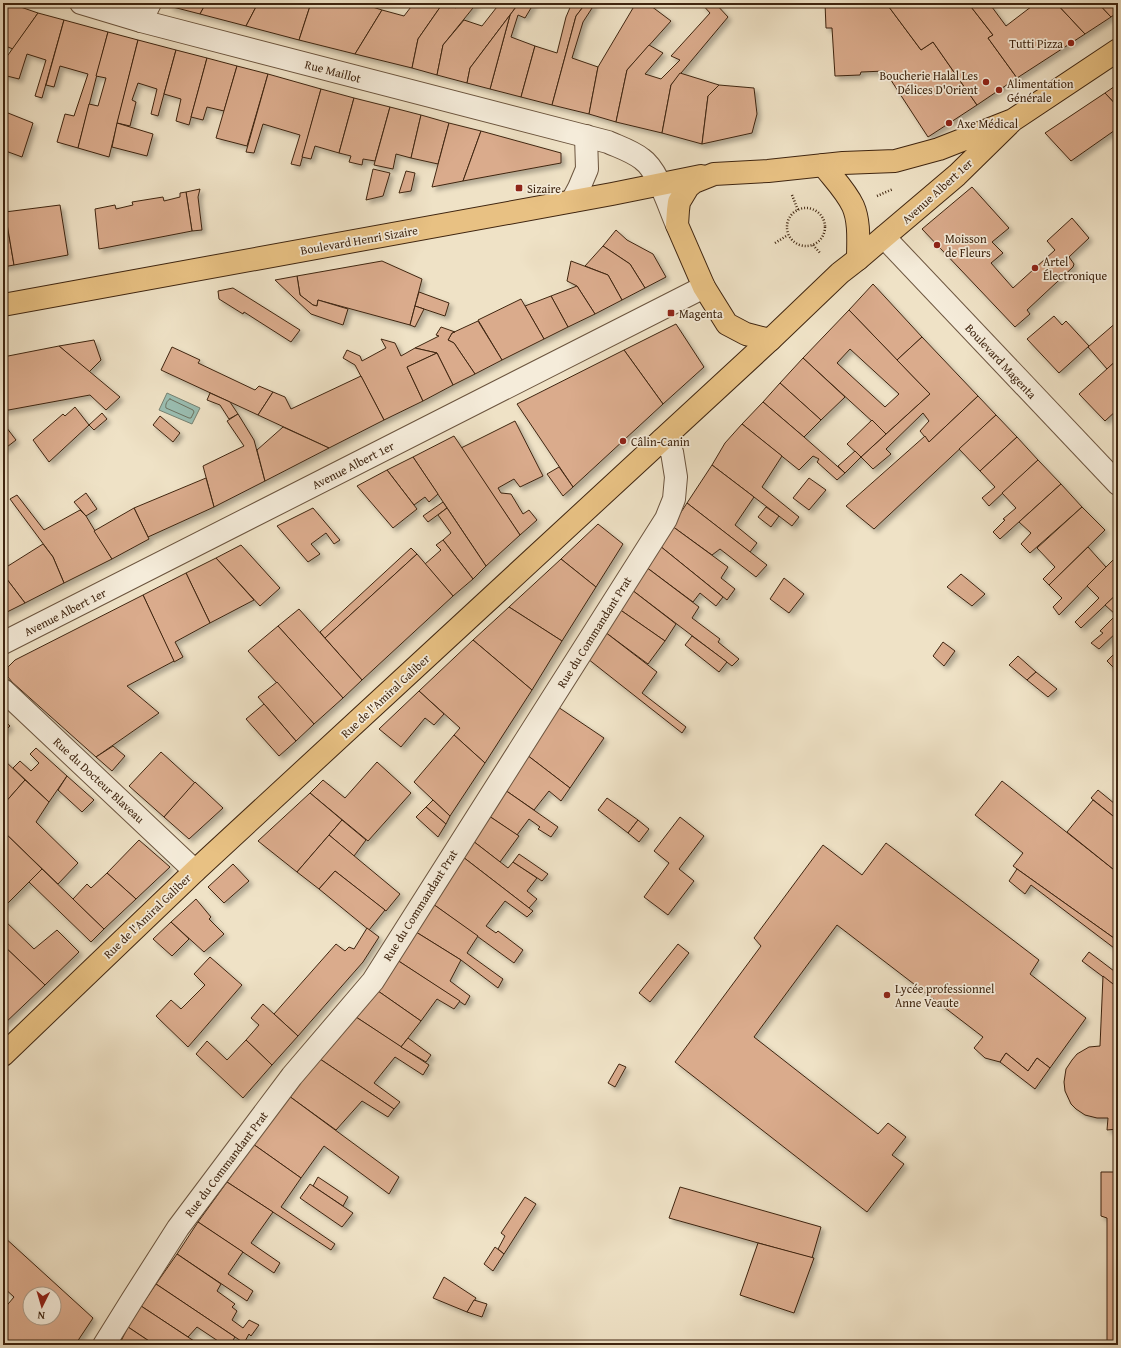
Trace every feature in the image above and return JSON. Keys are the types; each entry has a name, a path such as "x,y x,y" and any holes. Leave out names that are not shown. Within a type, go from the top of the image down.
{"main road":[{"name":"Avenue Albert 1er","path":"770,340 840,273 957,174 1014,120 1118,50"},
{"name":"Avenue Albert 1er","path":"714,174 768,171 843,163 895,161 939,149 1014,120"},
{"path":"823,165 848,197 853,206 857,223 858,259"},
{"path":"714,174 694,182 688,187 679,202 677,225 704,287 727,324 746,334 770,340"},
{"name":"Boulevard Henri Sizaire","path":"3,305 714,174"},
{"name":"Rue de l'Amiral Galiber","path":"3,1055 195,871 770,340"}],"street":[{"name":"Rue Maillot","path":"81,3 146,12 608,142 642,159 650,167 660,185 677,225"},
{"path":"572,201 587,169 586,136"},
{"name":"Boulevard Magenta","path":"884,237 1118,484"},
{"name":"Avenue Albert 1er","path":"3,643 704,287"},
{"name":"Rue du Commandant Prat","path":"104,1345 178,1228 292,1076 373,980 666,519 674,499 676,477 672,452 662,440"},
{"name":"Rue du Docteur Blaveau","path":"3,690 195,871"}],"path":[{"path":"824,219 894,188"},
{"path":"810,208 824,219 825,232 813,245 801,246 791,240 788,235 786,229 789,217 798,210 810,208"},
{"path":"775,243 788,235"}],"water":[{"path":"167,393 200,408 192,424 159,410"}],"building":[{"path":"3,3 9,3 38,13 13,49 3,45"},
{"path":"171,3 206,3 200,14 169,6"},
{"path":"206,3 258,3 246,26 200,14"},
{"path":"258,3 311,3 299,40 246,26"},
{"path":"311,3 360,3 382,10 355,54 299,40"},
{"path":"414,3 443,3 418,39 412,68 355,54 382,10 404,16"},
{"path":"443,3 448,3 456,8 460,3 477,3 443,45 437,75 412,68 418,39"},
{"path":"500,3 519,3 470,68 467,83 437,75 443,45 464,20 482,26"},
{"path":"519,3 534,3 525,18 518,15 511,37 535,46 521,97 490,89 510,15"},
{"path":"572,3 586,3 576,16 552,105 521,97 535,46 557,53 566,17"},
{"path":"586,3 592,3 594,5 583,22 572,58 598,67 589,114 552,105 576,16"},
{"path":"636,3 647,3 671,21 627,70 616,122 589,114 598,67"},
{"path":"701,3 715,3 728,17 671,85 662,133 616,122 627,70 649,45 663,53 645,74 661,79 680,60 671,56 710,13"},
{"path":"825,3 886,3 921,50 933,42 977,105 928,137 885,71 861,72 860,75 835,76 832,28 826,28"},
{"path":"886,3 968,3 993,35 988,38 1017,78 977,105 933,42 921,50"},
{"path":"968,3 989,3 1006,26 1036,3 1056,3 1085,34 1017,78 988,38 993,35"},
{"path":"1056,3 1098,3 1111,17 1085,34"},
{"path":"1098,3 1118,3 1118,12 1111,17"},
{"path":"38,13 64,20 42,98 35,96 46,60 27,54 19,79 3,75 3,62"},
{"path":"510,15 490,89 467,83 470,68"},
{"path":"64,20 108,32 78,148 57,142 65,114 74,116 88,74 60,66 54,87 46,85"},
{"path":"108,32 138,40 109,157 78,148 89,104 98,106 106,78 96,76"},
{"path":"138,40 176,50 158,116 151,114 157,89 138,83 132,100 136,102 130,126 117,123"},
{"path":"176,50 207,58 189,125 176,121 181,99 164,94"},
{"path":"207,58 237,66 224,111 207,107 203,120 191,117"},
{"path":"237,66 268,74 247,146 216,138"},
{"path":"680,73 719,85 708,96 702,144 662,133 671,85"},
{"path":"268,74 321,89 300,166 291,164 300,135 263,124 254,153 246,152"},
{"path":"1118,84 1118,107 1105,93"},
{"path":"719,85 754,88 757,114 752,133 702,144 708,96"},
{"path":"321,89 354,98 339,153 315,146 311,159 302,157"},
{"path":"1105,93 1118,107 1118,128 1071,161 1045,133"},
{"path":"354,98 390,107 375,161 363,159 362,165 349,162 351,156 339,153"},
{"path":"390,107 421,115 411,158 396,154 393,169 374,165"},
{"path":"3,111 33,123 22,157 3,150"},
{"path":"421,115 449,123 438,164 411,158"},
{"path":"117,123 153,134 147,156 112,147"},
{"path":"449,123 481,131 463,181 432,187"},
{"path":"481,131 561,153 561,163 463,181"},
{"path":"373,169 390,173 383,196 366,200"},
{"path":"406,171 415,173 411,191 399,193"},
{"path":"972,187 1009,228 992,242 1003,253 991,263 1013,288 1055,250 1047,241 1072,218 1089,238 1069,257 1074,264 1073,267 1027,310 1030,314 1015,327 922,229"},
{"path":"200,189 198,197 202,230 192,231 186,192"},
{"path":"186,192 192,231 99,249 95,209 115,205 116,209 133,205 132,202 163,197 164,201 180,197 180,193"},
{"path":"3,205 14,265 3,267"},
{"path":"60,205 68,255 14,265 5,212"},
{"path":"616,230 627,240 653,254 666,277 645,288 630,264 603,246"},
{"path":"603,246 630,264 645,288 622,300 608,275 585,266"},
{"path":"382,261 422,279 410,325 318,300 317,306 313,305 300,295 297,276"},
{"path":"571,261 608,275 622,300 595,314 577,286 567,281"},
{"path":"297,276 300,295 313,305 317,306 318,300 348,309 343,325 311,314 275,280"},
{"path":"873,284 922,337 897,360 849,310"},
{"path":"577,286 595,314 568,327 551,296"},
{"path":"233,288 300,330 291,342 244,312 243,314 219,299 218,291"},
{"path":"419,292 449,303 445,316 415,306"},
{"path":"551,296 568,327 544,339 525,306"},
{"path":"521,299 544,339 502,360 478,320"},
{"path":"415,306 424,309 415,327 410,325"},
{"path":"849,310 930,394 886,434 803,358","holes":["850,349 899,394 885,407 837,363"]},
{"path":"1054,316 1062,325 1066,321 1089,346 1059,373 1027,339"},
{"path":"478,321 502,360 475,374 454,343 448,340 452,333"},
{"path":"1118,321 1118,359 1107,369 1088,347"},
{"path":"676,324 704,367 663,404 624,350"},
{"path":"441,327 455,332 452,333 448,340 454,343 475,374 453,385 437,353 415,348 439,336 436,335"},
{"path":"922,337 978,396 929,442 920,431 929,421 923,413 886,449 891,454 873,469 861,457 930,394 897,360"},
{"path":"381,339 395,343 401,356 415,348 437,353 407,367 423,401 384,420 355,365 343,358 347,350 360,356 362,361 386,348"},
{"path":"94,340 101,360 89,372 59,346"},
{"path":"59,346 120,397 106,410 90,395 3,411 3,357"},
{"path":"172,347 200,360 198,363 255,390 259,386 273,392 258,415 161,370"},
{"path":"624,350 663,404 573,487 517,404"},
{"path":"437,353 453,385 423,401 407,367"},
{"path":"803,358 845,397 821,420 780,383"},
{"path":"1118,359 1118,409 1105,421 1079,394"},
{"path":"361,376 384,420 329,448 258,415 273,392 285,397 291,409"},
{"path":"780,383 821,420 804,437 763,402"},
{"path":"210,393 230,402 238,414 229,419 220,405 207,400"},
{"path":"978,396 996,415 874,529 846,506 925,436 929,442"},
{"path":"763,402 845,473 837,480 817,462 819,459 813,456 799,470 742,424"},
{"path":"75,407 89,425 49,462 33,440 63,414 65,416"},
{"path":"102,413 107,419 94,430 89,425"},
{"path":"238,414 254,440 265,481 214,507 203,466 244,446 227,421"},
{"path":"996,415 1017,437 980,471 959,449"},
{"path":"160,416 180,433 173,442 153,425"},
{"path":"872,420 886,434 861,457 847,444"},
{"path":"515,421 543,476 520,487 514,479 498,488 501,493 511,494 523,514 529,510 537,520 520,535 461,448"},
{"path":"3,423 16,440 3,450"},
{"path":"742,424 782,456 762,487 799,517 792,526 712,465 725,443"},
{"path":"283,427 329,448 265,481 257,450"},
{"path":"454,436 520,535 486,566 413,457"},
{"path":"1017,437 1038,460 989,506 982,498 995,487 980,471"},
{"path":"855,451 861,457 845,473 838,466"},
{"path":"413,457 438,494 429,502 425,497 414,505 387,470"},
{"path":"1038,460 1061,484 1000,539 993,532 1005,520 1003,519 1016,508 1002,493"},
{"path":"712,465 754,497 735,525 757,543 750,552 687,503"},
{"path":"559,467 573,487 563,496 547,474"},
{"path":"387,470 417,509 393,528 357,486"},
{"path":"206,478 214,507 148,537 134,508"},
{"path":"809,478 826,490 809,510 793,498"},
{"path":"1061,484 1082,507 1030,553 1021,544 1031,533 1019,522"},
{"path":"86,493 97,509 86,516 74,502"},
{"path":"17,495 44,530 80,510 86,516 112,559 64,583 53,557 10,499"},
{"path":"443,502 447,508 428,522 423,516"},
{"path":"687,503 767,565 756,577 720,549 712,555 672,526"},
{"path":"766,507 779,516 771,527 758,517"},
{"path":"1082,507 1105,530 1049,585 1043,579 1055,567 1037,548"},
{"path":"134,508 149,539 112,559 94,531"},
{"path":"313,508 340,540 334,544 326,533 311,544 320,554 308,562 277,526"},
{"path":"447,508 486,566 473,579 443,540 451,533 438,515"},
{"path":"598,524 623,544 596,587 561,559"},
{"path":"672,526 728,567 721,578 735,589 727,600 660,546"},
{"path":"443,540 473,579 453,596 425,564 441,550 436,545"},
{"path":"43,544 53,557 64,583 25,603 3,574 3,559 8,566"},
{"path":"241,545 280,588 260,606 216,558"},
{"path":"660,546 723,597 716,606 700,593 693,602 646,567"},
{"path":"1088,547 1106,567 1059,615 1053,607 1062,598 1049,585"},
{"path":"411,548 417,554 325,638 320,632"},
{"path":"417,554 453,596 362,680 325,638"},
{"path":"1118,555 1118,593 1081,628 1075,622 1099,598 1087,586"},
{"path":"216,558 254,600 210,623 186,573"},
{"path":"561,559 596,587 562,641 509,607"},
{"path":"646,567 699,607 692,618 720,639 718,642 739,659 732,666 632,590"},
{"path":"186,573 210,623 175,642 183,657 174,662 143,595"},
{"path":"3,574 25,603 3,614"},
{"path":"961,574 985,594 972,606 947,587"},
{"path":"784,578 804,594 789,613 770,599"},
{"path":"632,590 676,624 665,641 619,609"},
{"path":"1118,593 1118,631 1099,649 1091,643 1103,633 1100,631 1116,615 1105,605"},
{"path":"143,595 174,661 127,686 159,713 96,757 12,682 8,677 8,667 15,660"},
{"path":"509,607 562,641 532,690 473,640"},
{"path":"299,609 362,680 343,698 278,626"},
{"path":"619,609 665,641 648,664 605,632"},
{"path":"278,626 343,698 314,724 248,651"},
{"path":"605,632 657,672 642,693 686,727 682,733 588,659"},
{"path":"692,636 727,662 719,672 685,645"},
{"path":"473,640 532,690 485,763 454,735 460,728 419,691"},
{"path":"943,642 955,651 944,666 933,656"},
{"path":"1117,651 1118,662 1113,667 1107,661"},
{"path":"1018,656 1036,672 1027,680 1009,665"},
{"path":"1036,672 1057,689 1048,697 1027,680"},
{"path":"277,682 314,724 296,741 258,697"},
{"path":"419,691 444,714 434,725 425,718 401,747 379,729"},
{"path":"264,704 296,741 279,756 246,719"},
{"path":"558,707 604,738 570,788 527,755"},
{"path":"3,719 10,726 3,733"},
{"path":"454,735 485,763 450,816 414,782"},
{"path":"113,746 125,756 112,771 96,757"},
{"path":"36,748 67,776 49,802 13,768 20,761 31,771 39,763 30,754"},
{"path":"161,752 195,783 164,817 129,786"},
{"path":"527,755 570,788 561,801 549,791 534,810 505,790"},
{"path":"3,759 25,780 3,805"},
{"path":"377,762 411,793 368,841 310,793 323,780 345,798"},
{"path":"67,776 94,800 82,812 58,790"},
{"path":"25,780 49,802 36,822 78,863 58,884 3,831 3,805"},
{"path":"1002,781 1118,873 1118,941 1013,866 1023,853 975,815"},
{"path":"195,782 223,808 189,839 164,817"},
{"path":"505,790 558,827 551,837 538,829 540,827 529,819 517,835 489,816"},
{"path":"1098,790 1115,804 1118,801 1118,820 1091,798"},
{"path":"310,793 342,820 297,872 258,841"},
{"path":"607,798 638,820 628,833 598,810"},
{"path":"433,800 450,816 446,824 426,807"},
{"path":"1093,800 1118,820 1118,873 1067,832"},
{"path":"426,807 446,824 438,837 416,817"},
{"path":"489,816 519,836 500,862 473,841"},
{"path":"680,817 704,836 679,869 694,881 668,915 644,897 669,863 654,851"},
{"path":"342,820 366,840 354,856 329,835"},
{"path":"638,820 649,829 639,842 628,833"},
{"path":"3,831 42,869 3,908"},
{"path":"329,835 400,894 386,911 335,871 319,889 297,872"},
{"path":"139,840 170,867 136,899 107,873"},
{"path":"473,841 508,868 513,862 537,878 527,891 537,899 529,908 463,857"},
{"path":"886,843 1039,960 1030,974 1086,1018 1050,1068 1037,1058 1028,1071 1006,1053 1000,1062 985,1058 974,1048 983,1037 837,925 754,1037 878,1134 888,1123 906,1137 892,1155 904,1164 867,1212 675,1062 761,946 754,938 823,845 862,875"},
{"path":"519,854 548,874 542,881 513,862"},
{"path":"463,857 533,911 527,917 505,901 486,926 496,933 498,931 523,950 514,963 433,904"},
{"path":"233,864 249,881 224,903 208,887"},
{"path":"42,869 104,929 91,942 29,882"},
{"path":"1017,869 1118,941 1118,951 1031,885 1025,894 1009,881"},
{"path":"335,871 385,910 369,930 319,889"},
{"path":"107,873 136,899 104,929 73,899 87,884 91,888"},
{"path":"196,899 211,917 209,919 224,934 204,952 171,922"},
{"path":"433,904 478,936 467,953 503,979 498,988 461,960 416,932"},
{"path":"3,919 34,949 57,930 79,952 45,985 3,945"},
{"path":"171,922 189,939 172,956 153,939"},
{"path":"367,928 379,937 363,962 298,1036 274,1014 336,944 345,951 349,947 354,949"},
{"path":"416,932 461,960 450,981 470,996 465,1005 397,960"},
{"path":"678,944 689,953 650,1002 639,993"},
{"path":"3,945 45,985 3,1025"},
{"path":"1089,952 1114,971 1118,966 1118,988 1082,961"},
{"path":"210,957 242,985 188,1047 156,1016 171,1000 181,1009 205,985 194,974"},
{"path":"397,960 460,1001 454,1009 437,999 421,1021 378,991"},
{"path":"1103,976 1118,988 1118,1129 1107,1130 1108,1118 1097,1118 1085,1115 1071,1104 1065,1091 1064,1082 1066,1069 1077,1054 1089,1047 1100,1046"},
{"path":"378,991 421,1021 401,1047 356,1017"},
{"path":"263,1004 298,1036 272,1065 246,1040 259,1025 251,1018"},
{"path":"356,1017 429,1065 423,1075 395,1057 374,1083 400,1102 394,1109 320,1059"},
{"path":"408,1038 431,1055 426,1062 401,1047"},
{"path":"246,1040 272,1065 243,1098 196,1054 207,1041 227,1060"},
{"path":"1006,1053 1028,1071 1037,1058 1050,1068 1035,1089 1000,1062"},
{"path":"320,1059 394,1109 388,1117 362,1101 336,1130 289,1096"},
{"path":"619,1064 626,1067 615,1087 608,1083"},
{"path":"289,1096 399,1177 389,1194 324,1146 301,1178 253,1144"},
{"path":"253,1144 301,1178 281,1207 335,1244 331,1250 227,1182"},
{"path":"1101,1172 1118,1172 1118,1344 1107,1341 1107,1218 1101,1216"},
{"path":"318,1177 348,1197 343,1206 313,1186"},
{"path":"227,1182 273,1212 251,1243 280,1263 274,1273 198,1222"},
{"path":"310,1184 353,1213 342,1227 300,1198"},
{"path":"680,1187 821,1227 812,1258 669,1218"},
{"path":"525,1197 536,1204 504,1254 498,1249 505,1236 501,1233"},
{"path":"198,1222 243,1252 228,1274 253,1291 247,1301 177,1254"},
{"path":"3,1236 58,1286 22,1286 22,1326 62,1326 62,1290 93,1318 75,1345 3,1345 3,1310 14,1297 3,1287"},
{"path":"758,1243 814,1258 794,1313 740,1295"},
{"path":"495,1247 504,1254 493,1271 484,1264"},
{"path":"177,1254 221,1284 217,1291 235,1304 232,1307 237,1311 232,1320 243,1328 249,1320 259,1325 251,1336 249,1334 244,1343 156,1284"},
{"path":"444,1277 476,1298 467,1312 433,1298"},
{"path":"156,1284 235,1337 230,1345 224,1345 197,1327 188,1337 141,1306"},
{"path":"474,1300 487,1304 482,1317 467,1312"},
{"path":"141,1306 200,1345 155,1345 128,1327"},
{"path":"128,1327 155,1345 119,1345"}],"place":[{"name":"Tutti Pizza","path":"1071,43"},
{"name":"Boucherie Halal Les Délices D'Orient","path":"986,82"},
{"name":"Alimentation Générale","path":"999,90"},
{"name":"Axe Médical","path":"949,123"},
{"name":"Sizaire","path":"519,188"},
{"name":"Moisson de Fleurs","path":"937,245"},
{"name":"Artel Électronique","path":"1035,268"},
{"name":"Magenta","path":"671,313"},
{"name":"Câlin-Canin","path":"623,441"},
{"name":"Lycée professionnel Anne Veaute","path":"887,995"}]}
